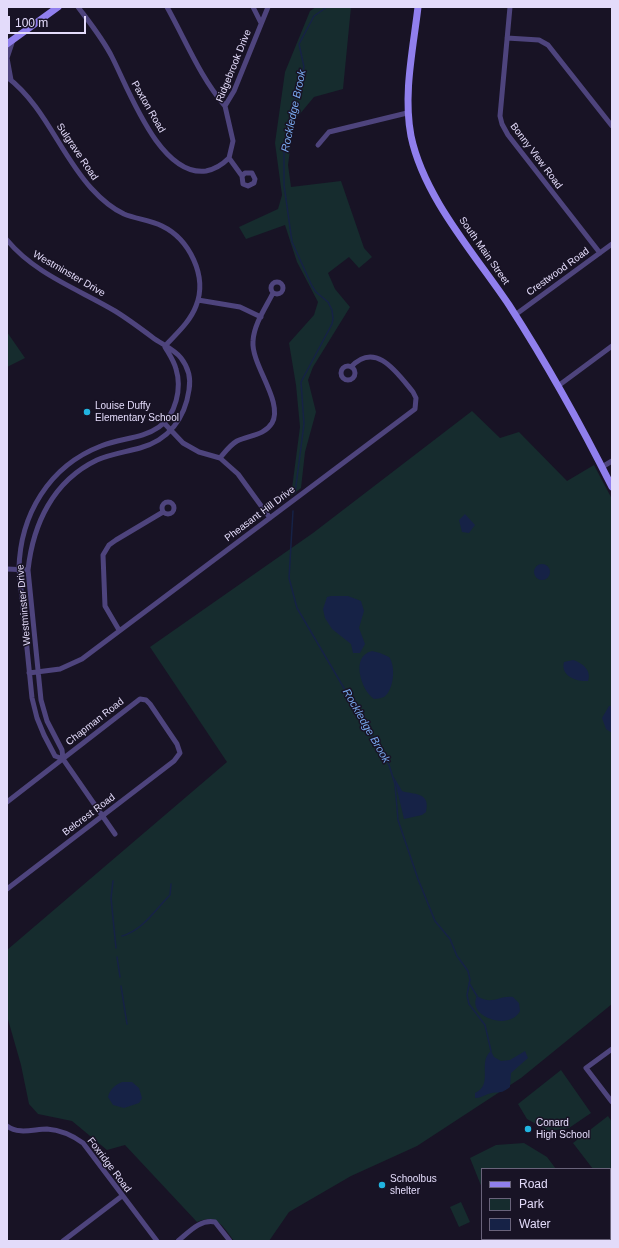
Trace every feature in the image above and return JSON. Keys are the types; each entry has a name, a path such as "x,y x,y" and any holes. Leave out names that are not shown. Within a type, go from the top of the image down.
{"main road":[{"path":"10,41 58,7"},
{"name":"South Main Street","path":"418,7 407,96 408,113 417,155 436,197 515,315 558,386 612,487"}],"street":[{"name":"Paxton Road","path":"78,7 96,30 112,57 130,99 146,126 173,160 184,168 198,172 212,170 223,164 229,158"},
{"path":"167,7 198,70 213,92 225,106"},
{"path":"253,7 261,23"},
{"name":"Ridgebrook Drive","path":"229,158 233,141 225,106 234,91 268,7"},
{"name":"Bonny View Road","path":"510,7 501,107 502,124 508,135 600,253"},
{"path":"507,38 539,40 548,45 612,126"},
{"name":"Sulgrave Road","path":"10,41 7,58 9,78 38,110 86,183 103,201 125,214 162,226 184,244 197,268 200,282 198,300 191,317 165,346"},
{"path":"318,145 329,132 408,113"},
{"path":"229,158 242,176"},
{"name":"Westminster Drive","path":"7,240 24,259 38,269 116,311 165,346 180,358 187,369 190,381 185,409 178,423 170,432 152,444 120,452 96,461 79,471 52,497 38,526 30,556 28,570 41,700 47,721 62,750 63,758 115,834"},
{"name":"Crestwood Road","path":"515,315 612,244"},
{"path":"220,458 233,444 267,429 274,417 273,403 253,348 254,335 260,317 273,293"},
{"path":"198,300 240,307 260,317"},
{"name":"Westminster Drive","path":"63,758 55,756 44,736 32,698 19,569 19,548 28,518 40,496 58,474 73,461 91,450 115,441 139,436 154,430 164,423 176,401 178,383 175,364 165,346"},
{"path":"558,386 612,346"},
{"name":"Pheasant Hill Drive","path":"30,673 70,666 82,659 415,409 416,398 413,392 386,361 367,358 355,362 351,367"},
{"path":"164,423 170,432 188,447 220,458 238,474 270,518"},
{"path":"602,467 612,461"},
{"path":"120,630 105,606 103,555 109,545 163,512"},
{"path":"7,569 28,570"},
{"name":"Chapman Road","path":"7,802 140,699 146,700 150,704 177,744 180,753"},
{"name":"Belcrest Road","path":"7,889 174,761 180,753"},
{"path":"612,1049 586,1068 612,1102"},
{"name":"Foxridge Road","path":"7,1126 19,1131 47,1129 59,1131 73,1136 83,1143 157,1241"},
{"path":"63,1241 122,1196"},
{"path":"178,1241 202,1222 209,1221 215,1222 230,1241"}],"green space":[{"path":"316,7 351,7 343,89 314,97 294,121 288,165 291,187 341,181 364,248 372,257 359,268 349,257 328,273 335,289 350,307 313,367 308,380 316,412 305,452 301,488 291,496 300,427 296,385 289,343 314,315 318,302 297,262 285,225 246,239 239,227 278,209 282,195 275,143 285,72 310,11"},
{"path":"7,332 25,358 7,367"},
{"path":"472,411 500,438 519,432 567,481 594,465 612,499 612,1004 521,1078 417,1146 351,1176 289,1212 269,1241 234,1241 223,1226 214,1220 209,1219 197,1222 125,1145 107,1150 72,1121 38,1114 29,1104 21,1065 7,1016 7,950 227,762 150,647 313,533"},
{"path":"561,1070 591,1113 569,1128 549,1131 527,1119 518,1104"},
{"path":"608,1116 612,1122 612,1193 611,1168 592,1168 573,1143"},
{"path":"524,1143 547,1157 555,1168 481,1168 481,1186 470,1158 496,1145"},
{"path":"461,1202 470,1222 459,1227 450,1207"}],"water":[{"path":"465,514 475,525 469,533 462,532 459,520"},
{"path":"542,564 548,566 550,572 548,578 542,580 536,578 534,572 536,566"},
{"path":"348,596 361,601 364,611 359,628 365,644 360,653 353,653 351,644 332,629 325,618 323,609 327,597"},
{"path":"372,651 389,657 393,666 393,678 390,689 384,697 375,699 369,695 360,674 361,659 365,654"},
{"path":"573,660 586,668 589,674 588,681 575,679 567,674 563,667 564,662"},
{"path":"609,706 612,706 612,733 606,729 602,718"},
{"path":"394,777 402,791 424,797 427,805 426,812 422,815 404,819"},
{"path":"477,996 487,1000 513,997 519,1003 520,1011 515,1017 507,1020 499,1021 490,1019 478,1010 475,1003"},
{"path":"491,1051 494,1057 501,1061 510,1060 525,1051 528,1058 511,1073 510,1087 501,1092 491,1093 475,1098 475,1093 484,1085 485,1061"},
{"path":"122,1082 132,1082 139,1088 142,1098 139,1103 124,1108 113,1105 108,1097 109,1094 117,1084"}],"waterway":[{"name":"Rockledge Brook","path":"295,493 304,424 301,382 332,324 333,319 332,310 328,302 316,292 312,286 292,242 284,185 284,153 291,111 304,67 299,44 314,16 327,7"},
{"name":"Rockledge Brook","path":"293,511 289,578 297,608 389,765 395,784 398,820 418,879 435,921 450,939 457,956 468,971 470,980 467,995 469,1004 485,1025 491,1051"},
{"path":"113,881 111,898 116,948"},
{"path":"122,936 136,929 148,919 170,895 171,884"},
{"path":"117,957 120,977"},
{"path":"469,983 477,996"},
{"path":"121,986 127,1024"}],"place":[{"name":"Louise Duffy Elementary School","path":"87,412"},
{"name":"Conard High School","path":"528,1129"},
{"name":"Schoolbus shelter","path":"382,1185"}]}
